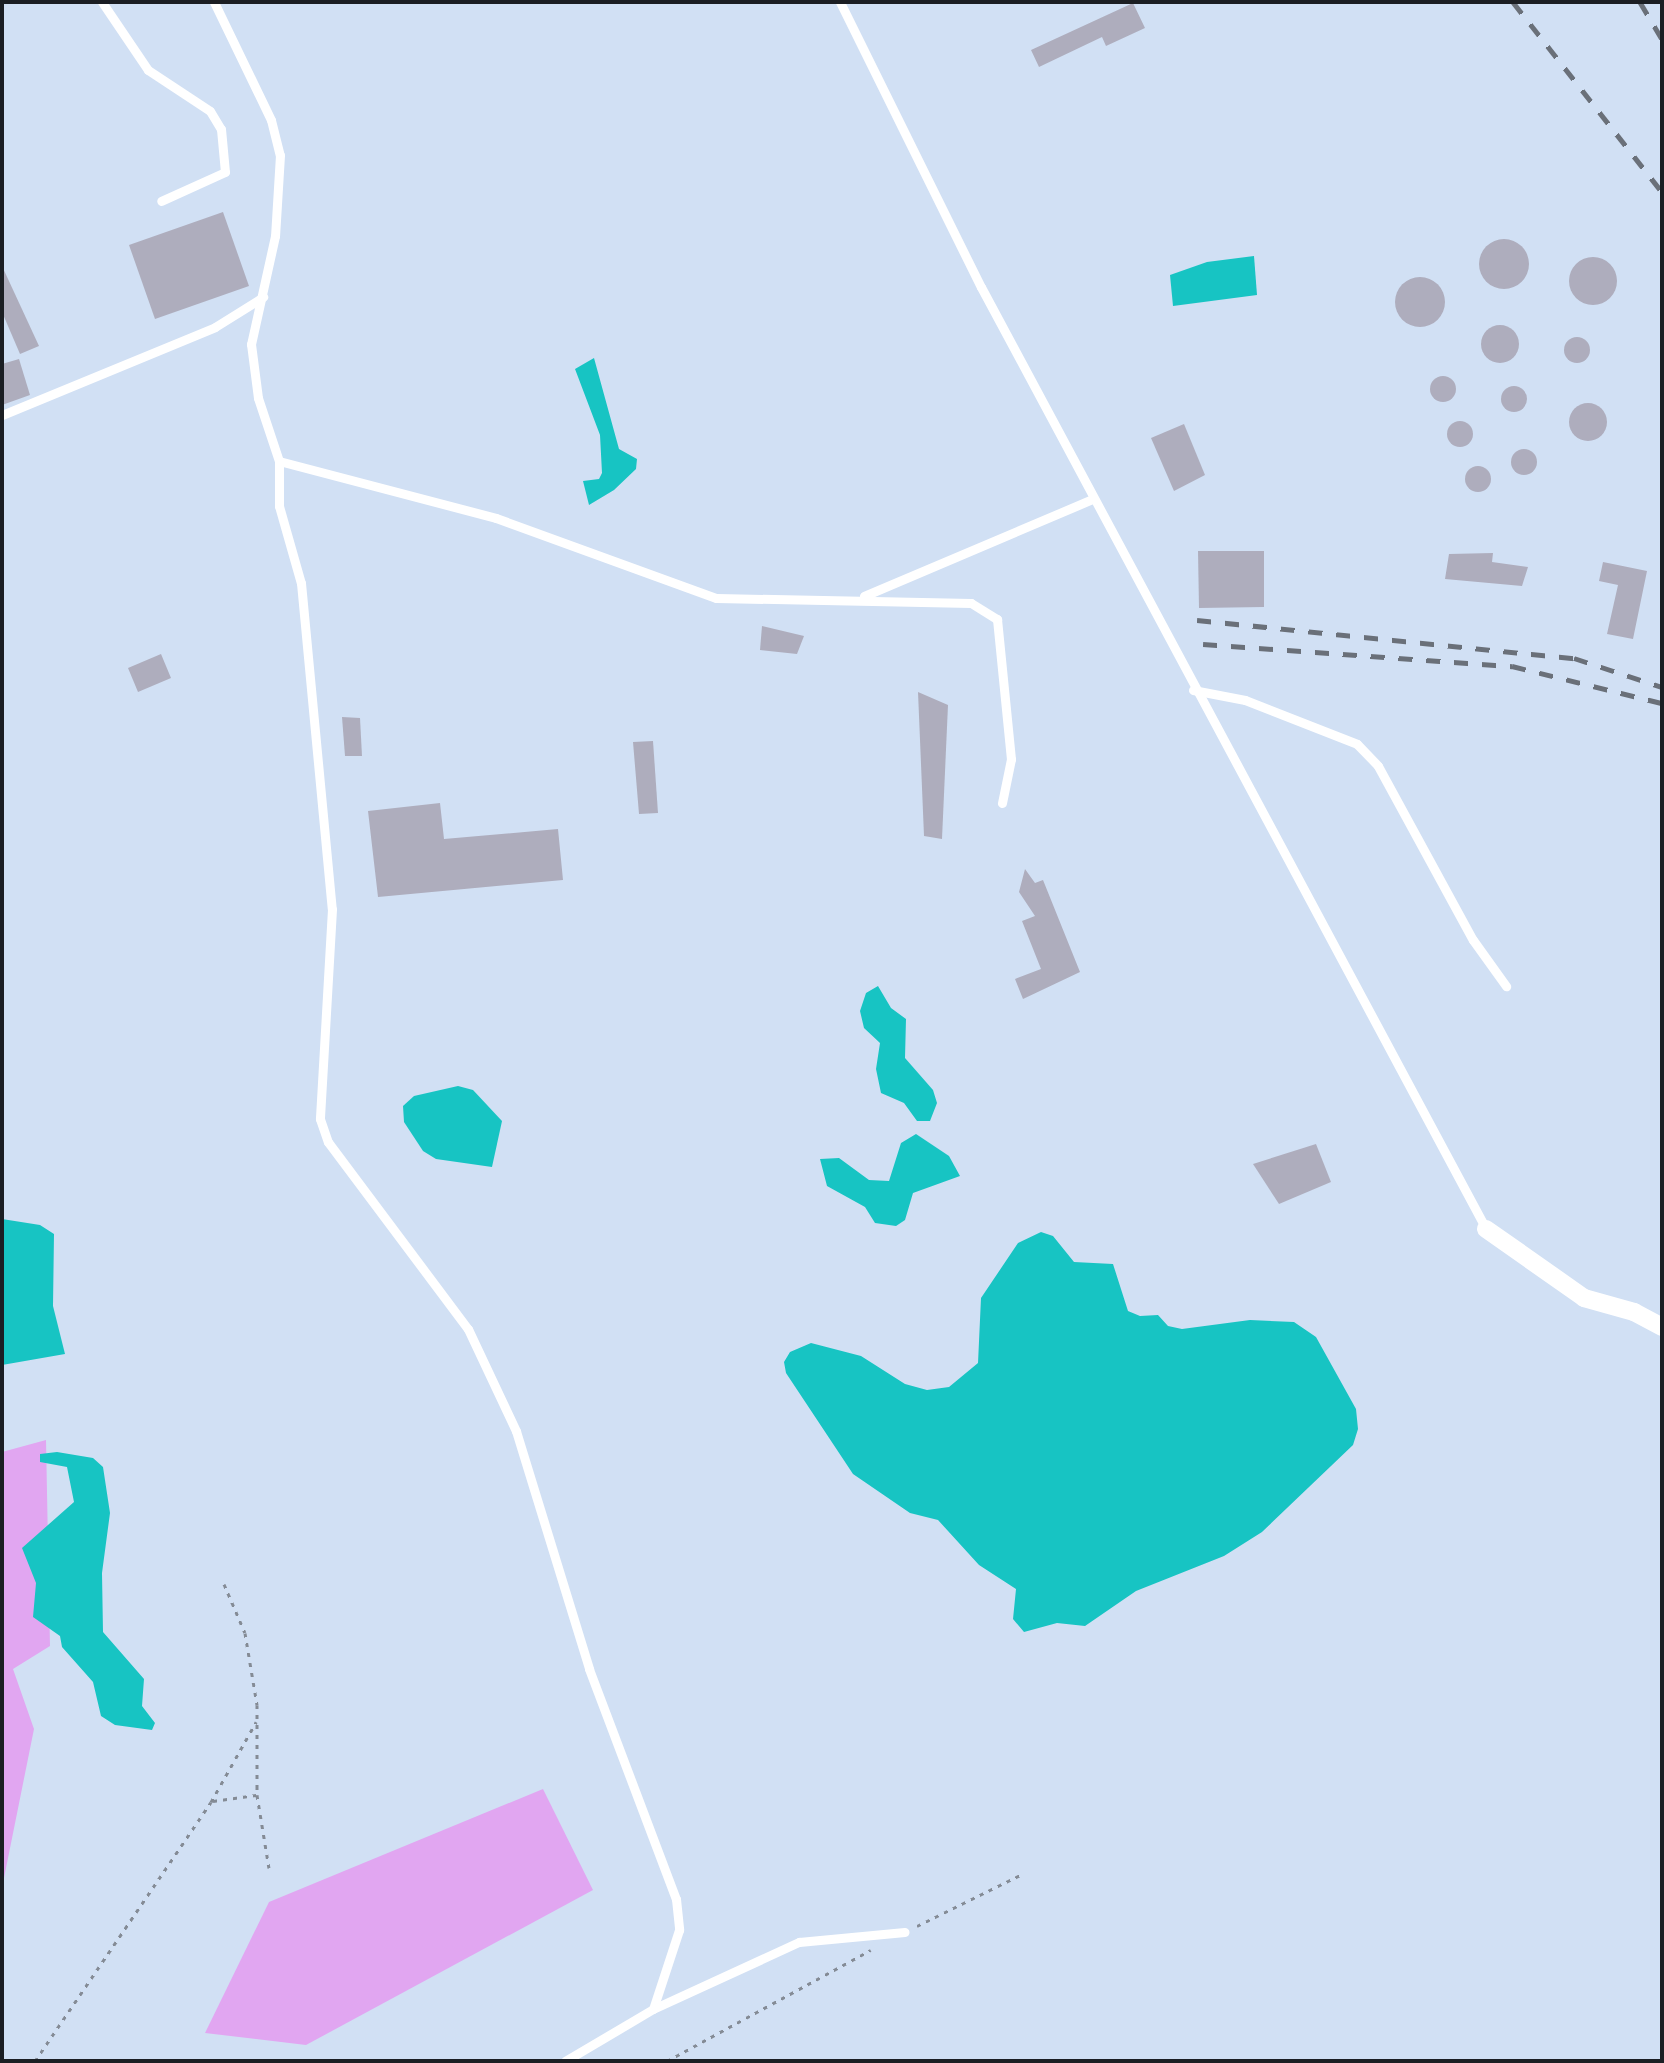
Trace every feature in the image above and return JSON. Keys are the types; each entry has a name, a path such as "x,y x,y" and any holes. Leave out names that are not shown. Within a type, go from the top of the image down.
{"street":[{"path":"1486,1229 1584,1298 1634,1312 1662,1327"}],"lane":[{"path":"102,2 148,70 210,111 221,129 225,172 161,201"},
{"path":"214,2 271,120 280,155 275,236 251,344 258,398 279,461 279,506 301,583 332,909 320,1119 328,1142 468,1329 516,1431 589,1669 676,1899 679,1930 653,2009"},
{"path":"840,2 981,287 1193,690 1486,1229"},
{"path":"2,415 215,327 263,297"},
{"path":"279,461 496,518 716,598 862,597 971,603 997,619 1011,759 1002,803"},
{"path":"862,597 1093,499"},
{"path":"1193,690 1245,700 1357,744 1378,766 1473,940 1506,986"},
{"path":"565,2061 653,2009 799,1942 905,1932"}],"path":[{"path":"224,1584 245,1633 256,1722 257,1795 269,1868"},
{"path":"35,2061 211,1802 256,1722"},
{"path":"211,1802 257,1795"},
{"path":"905,1932 1020,1875"},
{"path":"667,2061 877,1947"}],"shaded area":[{"path":"2,2 1662,2 1662,2061 2,2061"},
{"path":"1254,256 1257,295 1173,306 1170,275 1207,262"},
{"path":"594,358 619,449 637,459 636,469 614,490 589,505 583,481 599,479 602,473 600,435 575,369"},
{"path":"878,986 891,1008 906,1019 905,1058 933,1090 937,1103 930,1121 917,1121 904,1103 881,1093 876,1069 880,1043 864,1028 860,1011 866,993"},
{"path":"458,1086 473,1090 502,1121 492,1167 436,1159 423,1151 404,1122 403,1106 414,1096"},
{"path":"916,1134 949,1156 960,1176 913,1193 905,1220 896,1226 875,1223 865,1207 827,1186 820,1159 839,1158 869,1180 889,1181 901,1143"},
{"path":"2,1219 40,1225 54,1234 53,1306 65,1354 2,1365"},
{"path":"1041,1232 1053,1236 1074,1262 1113,1264 1128,1311 1140,1316 1158,1315 1168,1326 1182,1329 1250,1320 1294,1322 1316,1337 1356,1409 1358,1429 1353,1445 1262,1532 1224,1556 1136,1591 1085,1626 1057,1623 1024,1632 1013,1619 1016,1589 979,1565 938,1520 910,1513 853,1474 786,1373 784,1362 790,1352 811,1343 861,1356 905,1384 927,1390 949,1387 978,1363 981,1298 1018,1243"},
{"path":"46,1440 50,1646 13,1669 34,1729 4,1878 2,1452"},
{"path":"57,1452 93,1458 103,1467 110,1513 102,1573 103,1632 144,1679 142,1706 155,1723 152,1730 115,1725 101,1716 93,1682 62,1647 60,1636 33,1617 36,1583 22,1548 74,1502 67,1467 40,1462 40,1454"},
{"path":"543,1789 593,1890 306,2045 205,2033 269,1902"}],"building":[{"path":"1133,3 1145,28 1106,46 1102,37 1039,67 1031,50"},
{"path":"223,212 249,286 155,319 129,245"},
{"path":"1504,239 1521,247 1529,264 1521,281 1504,289 1487,281 1479,264 1487,247"},
{"path":"1593,257 1602,258 1610,264 1616,272 1616,290 1610,298 1602,304 1593,305 1584,304 1576,298 1570,290 1569,281 1570,272 1576,264 1584,258"},
{"path":"2,266 39,346 20,354 2,312"},
{"path":"1420,277 1437,285 1445,302 1437,319 1420,327 1403,319 1395,302 1403,285"},
{"path":"1500,325 1514,330 1519,344 1514,358 1500,363 1486,358 1481,344 1486,330"},
{"path":"1577,337 1586,341 1590,350 1586,359 1577,363 1568,359 1564,350 1568,341"},
{"path":"19,359 30,395 2,405 2,364"},
{"path":"1443,376 1452,380 1456,389 1452,398 1443,402 1434,398 1430,389 1434,380"},
{"path":"1514,386 1523,390 1527,399 1523,408 1514,412 1505,408 1501,399 1505,390"},
{"path":"1588,403 1602,408 1607,422 1602,436 1588,441 1574,436 1569,422 1574,408"},
{"path":"1460,421 1469,425 1473,434 1469,443 1460,447 1451,443 1447,434 1451,425"},
{"path":"1184,424 1205,475 1174,491 1151,438"},
{"path":"1524,449 1533,453 1537,462 1533,471 1524,475 1515,471 1511,462 1515,453"},
{"path":"1478,466 1488,469 1491,479 1488,489 1478,492 1468,489 1465,479 1468,469"},
{"path":"1198,551 1264,551 1264,607 1199,608"},
{"path":"1493,553 1492,562 1528,567 1522,586 1445,579 1449,554"},
{"path":"1603,562 1647,571 1633,639 1607,634 1618,585 1599,581"},
{"path":"762,626 804,636 797,654 760,650"},
{"path":"161,654 171,678 138,692 128,668"},
{"path":"918,692 948,705 942,839 924,836"},
{"path":"342,717 360,718 362,756 345,756"},
{"path":"653,741 658,813 639,814 633,742"},
{"path":"440,803 444,839 558,829 563,880 378,897 368,811"},
{"path":"1025,869 1035,883 1043,880 1080,972 1023,999 1015,979 1041,969 1022,921 1035,916 1019,892"},
{"path":"1316,1144 1331,1182 1279,1204 1253,1164"}],"railway":[{"path":"1513,2 1662,192"},
{"path":"1640,2 1662,39"},
{"path":"1197,620 1574,658 1662,687"},
{"path":"1203,644 1512,666 1662,703"}]}
